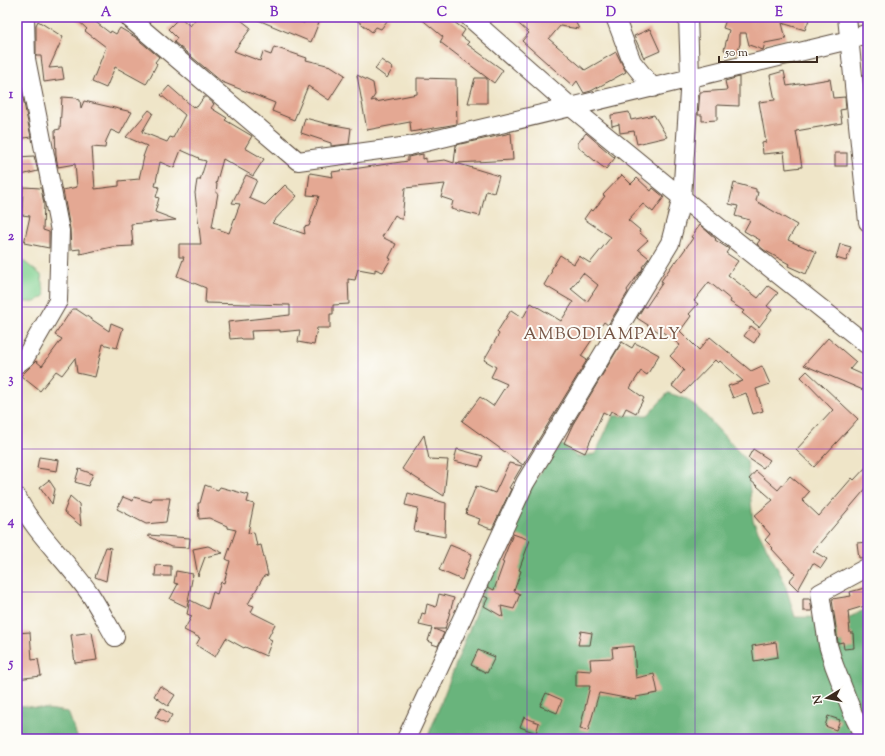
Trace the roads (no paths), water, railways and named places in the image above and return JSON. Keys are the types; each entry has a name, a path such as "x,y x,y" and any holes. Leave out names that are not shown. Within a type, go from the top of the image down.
{"street":[{"path":"17,364 24,358 58,302 59,286 60,231 26,59 25,17"},
{"path":"128,17 298,161 409,146 571,106 653,88 690,77 849,40 868,33"},
{"path":"468,17 571,106 867,345"},
{"path":"614,17 632,62 653,88"},
{"path":"406,739 526,483 670,243 682,197 690,77 688,17"},
{"path":"847,17 868,222"},
{"path":"17,496 21,505 51,546 90,594 115,636"},
{"path":"865,739 855,718 830,652 820,593 868,567"}],"district":[{"name":"AMBODIAMPALY","path":"602,335"}]}
